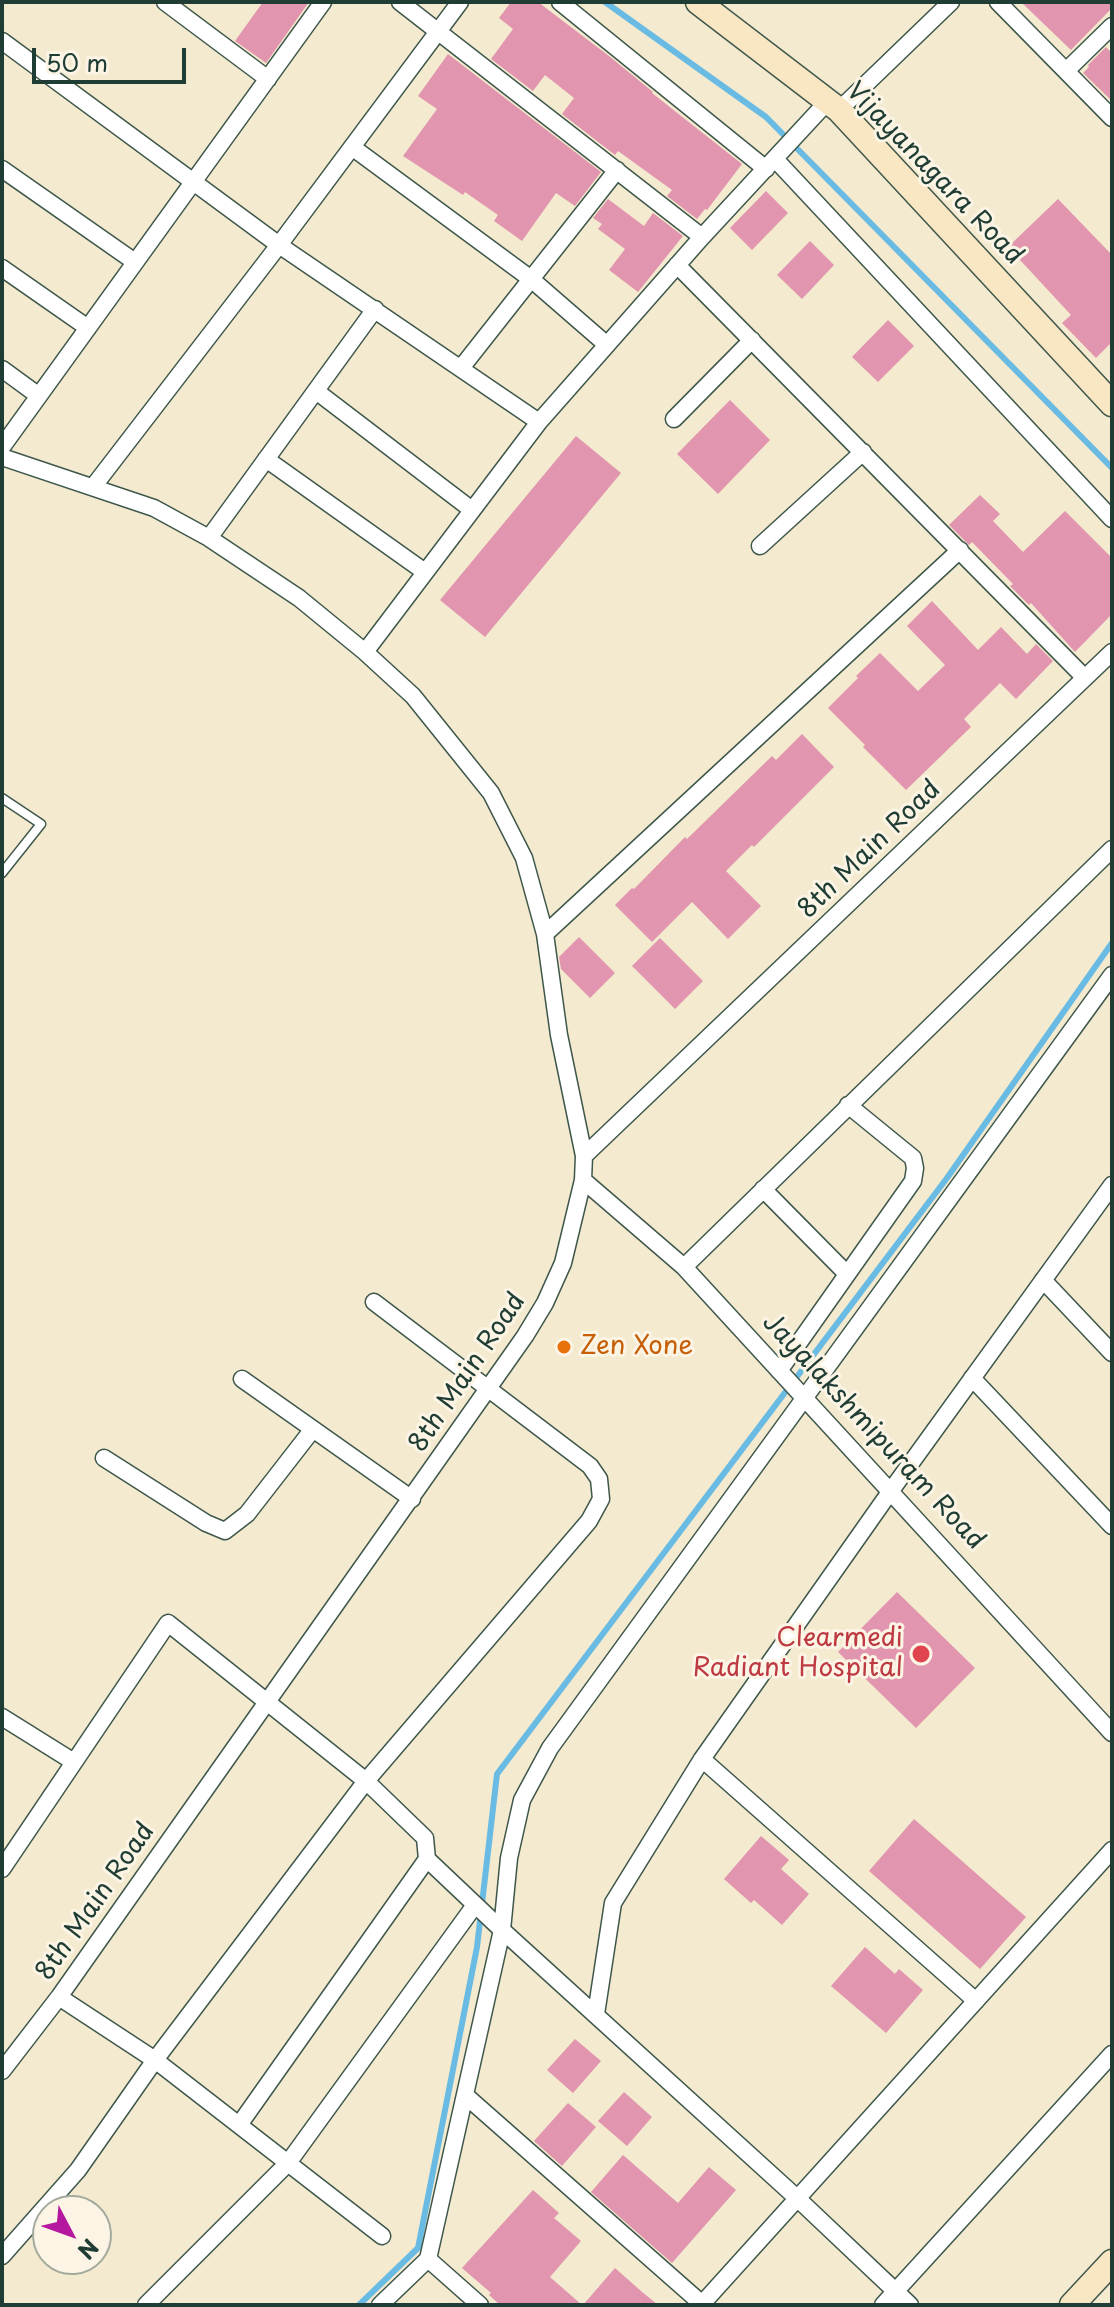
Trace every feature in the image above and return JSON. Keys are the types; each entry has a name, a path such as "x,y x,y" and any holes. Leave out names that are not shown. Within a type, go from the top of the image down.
{"street":[{"path":"165,2 268,79"},
{"path":"2,447 323,2"},
{"path":"400,2 702,237"},
{"path":"93,487 460,2"},
{"path":"560,2 770,164 1112,519"},
{"name":"Vijayanagara Road","path":"698,2 834,106 1112,404"},
{"path":"365,652 539,422 702,237 770,164 951,2"},
{"path":"998,2 1112,118"},
{"path":"1066,71 1112,26"},
{"path":"2,41 279,245 539,422"},
{"path":"352,147 531,279 607,345"},
{"path":"2,169 135,262"},
{"path":"461,368 617,170"},
{"path":"677,265 1085,678"},
{"path":"2,268 88,328"},
{"path":"209,538 375,309"},
{"path":"674,419 752,340"},
{"path":"2,369 39,396"},
{"path":"316,391 472,510"},
{"path":"760,546 863,452"},
{"path":"2,457 154,508 209,538 299,598 413,696 491,793 524,858 545,934 559,1035 584,1156"},
{"path":"266,459 425,572"},
{"path":"545,934 960,550"},
{"name":"8th Main Road","path":"2,2071 59,1997 525,1336 545,1303 563,1263 583,1180 584,1156 1112,652"},
{"path":"684,1267 1112,849"},
{"path":"380,2305 428,2259 502,1930 509,1858 522,1800 550,1748 1112,975"},
{"path":"779,1371 913,1181 913,1158 848,1105"},
{"name":"Jayalakshmipuram Road","path":"583,1180 684,1267 1112,1733"},
{"path":"763,1189 847,1274"},
{"path":"596,2014 613,1903 702,1759 972,1378 1110,1193"},
{"path":"1043,1280 1112,1353"},
{"path":"2,2256 78,2170 155,2060 366,1781 589,1521 601,1499 599,1479 590,1466 374,1302"},
{"path":"972,1378 1112,1526"},
{"path":"242,1379 412,1499"},
{"path":"104,1458 206,1523 225,1531 247,1514 313,1429"},
{"path":"5,1859 168,1623 366,1781 425,1838 427,1859 239,2125"},
{"path":"2,1717 74,1762"},
{"path":"702,1759 976,2001"},
{"path":"466,2096 702,2304 1112,1850"},
{"path":"427,1859 910,2305"},
{"path":"146,2305 288,2163 475,1905"},
{"path":"59,1997 155,2060 382,2236"},
{"path":"883,2305 1112,2054"},
{"path":"428,2259 480,2305"},
{"path":"1072,2305 1112,2262"}],"lane":[{"path":"2,798 41,824 2,873"}],"building":[{"path":"263,2 309,2 266,63 235,41"},
{"path":"511,2 538,2 742,164 697,219 667,196 672,190 618,151 615,155 562,114 574,98 545,75 533,91 491,59 513,29 499,18"},
{"path":"1021,2 1112,2 1112,8 1071,50"},
{"path":"1106,47 1112,53 1112,101 1083,73"},
{"path":"448,54 601,172 575,206 556,193 522,241 494,221 498,215 403,156 437,109 418,96"},
{"path":"766,191 788,213 752,250 730,228"},
{"path":"608,199 644,226 653,213 683,236 638,292 609,270 625,249 598,229 602,224 593,218"},
{"path":"1058,199 1112,255 1112,342 1096,358 1062,323 1071,315 1008,247"},
{"path":"810,241 834,265 802,299 777,275"},
{"path":"888,320 914,346 878,382 852,357"},
{"path":"730,400 770,440 718,494 677,454"},
{"path":"576,436 621,473 485,637 440,600"},
{"path":"980,495 1000,514 993,521 1023,552 1065,511 1112,558 1112,614 1075,652 972,542 969,545 949,525"},
{"path":"932,601 978,650 1001,627 1027,654 1036,644 1053,661 1016,699 1000,683 964,719 971,727 906,790 828,708 880,653 918,691 945,665 907,626"},
{"path":"802,734 834,767 726,871 761,906 728,939 692,902 652,942 615,905 772,756 776,760"},
{"path":"579,937 615,973 590,998 561,969 559,957"},
{"path":"660,938 703,981 675,1009 632,966"},
{"path":"897,1592 975,1668 916,1728 838,1652"},
{"path":"914,1819 1026,1917 980,1969 869,1871"},
{"path":"761,1836 789,1860 781,1869 809,1894 782,1925 724,1879"},
{"path":"865,1947 895,1974 899,1969 923,1990 886,2033 831,1986"},
{"path":"575,2039 601,2061 573,2093 547,2070"},
{"path":"624,2092 652,2117 627,2146 598,2121"},
{"path":"568,2103 596,2127 562,2166 534,2141"},
{"path":"623,2155 678,2203 709,2167 736,2190 672,2263 591,2192"},
{"path":"533,2190 559,2213 554,2218 581,2241 550,2277 582,2305 500,2305 462,2268"},
{"path":"615,2268 641,2291 658,2305 583,2305"}],"waterway":[{"path":"605,2 766,117 1112,468"},
{"path":"359,2305 418,2248 477,1947 497,1774 947,1178 1112,943"}],"place":[{"name":"Zen Xone","path":"564,1347"},
{"name":"Clearmedi Radiant Hospital","path":"921,1654"}]}
